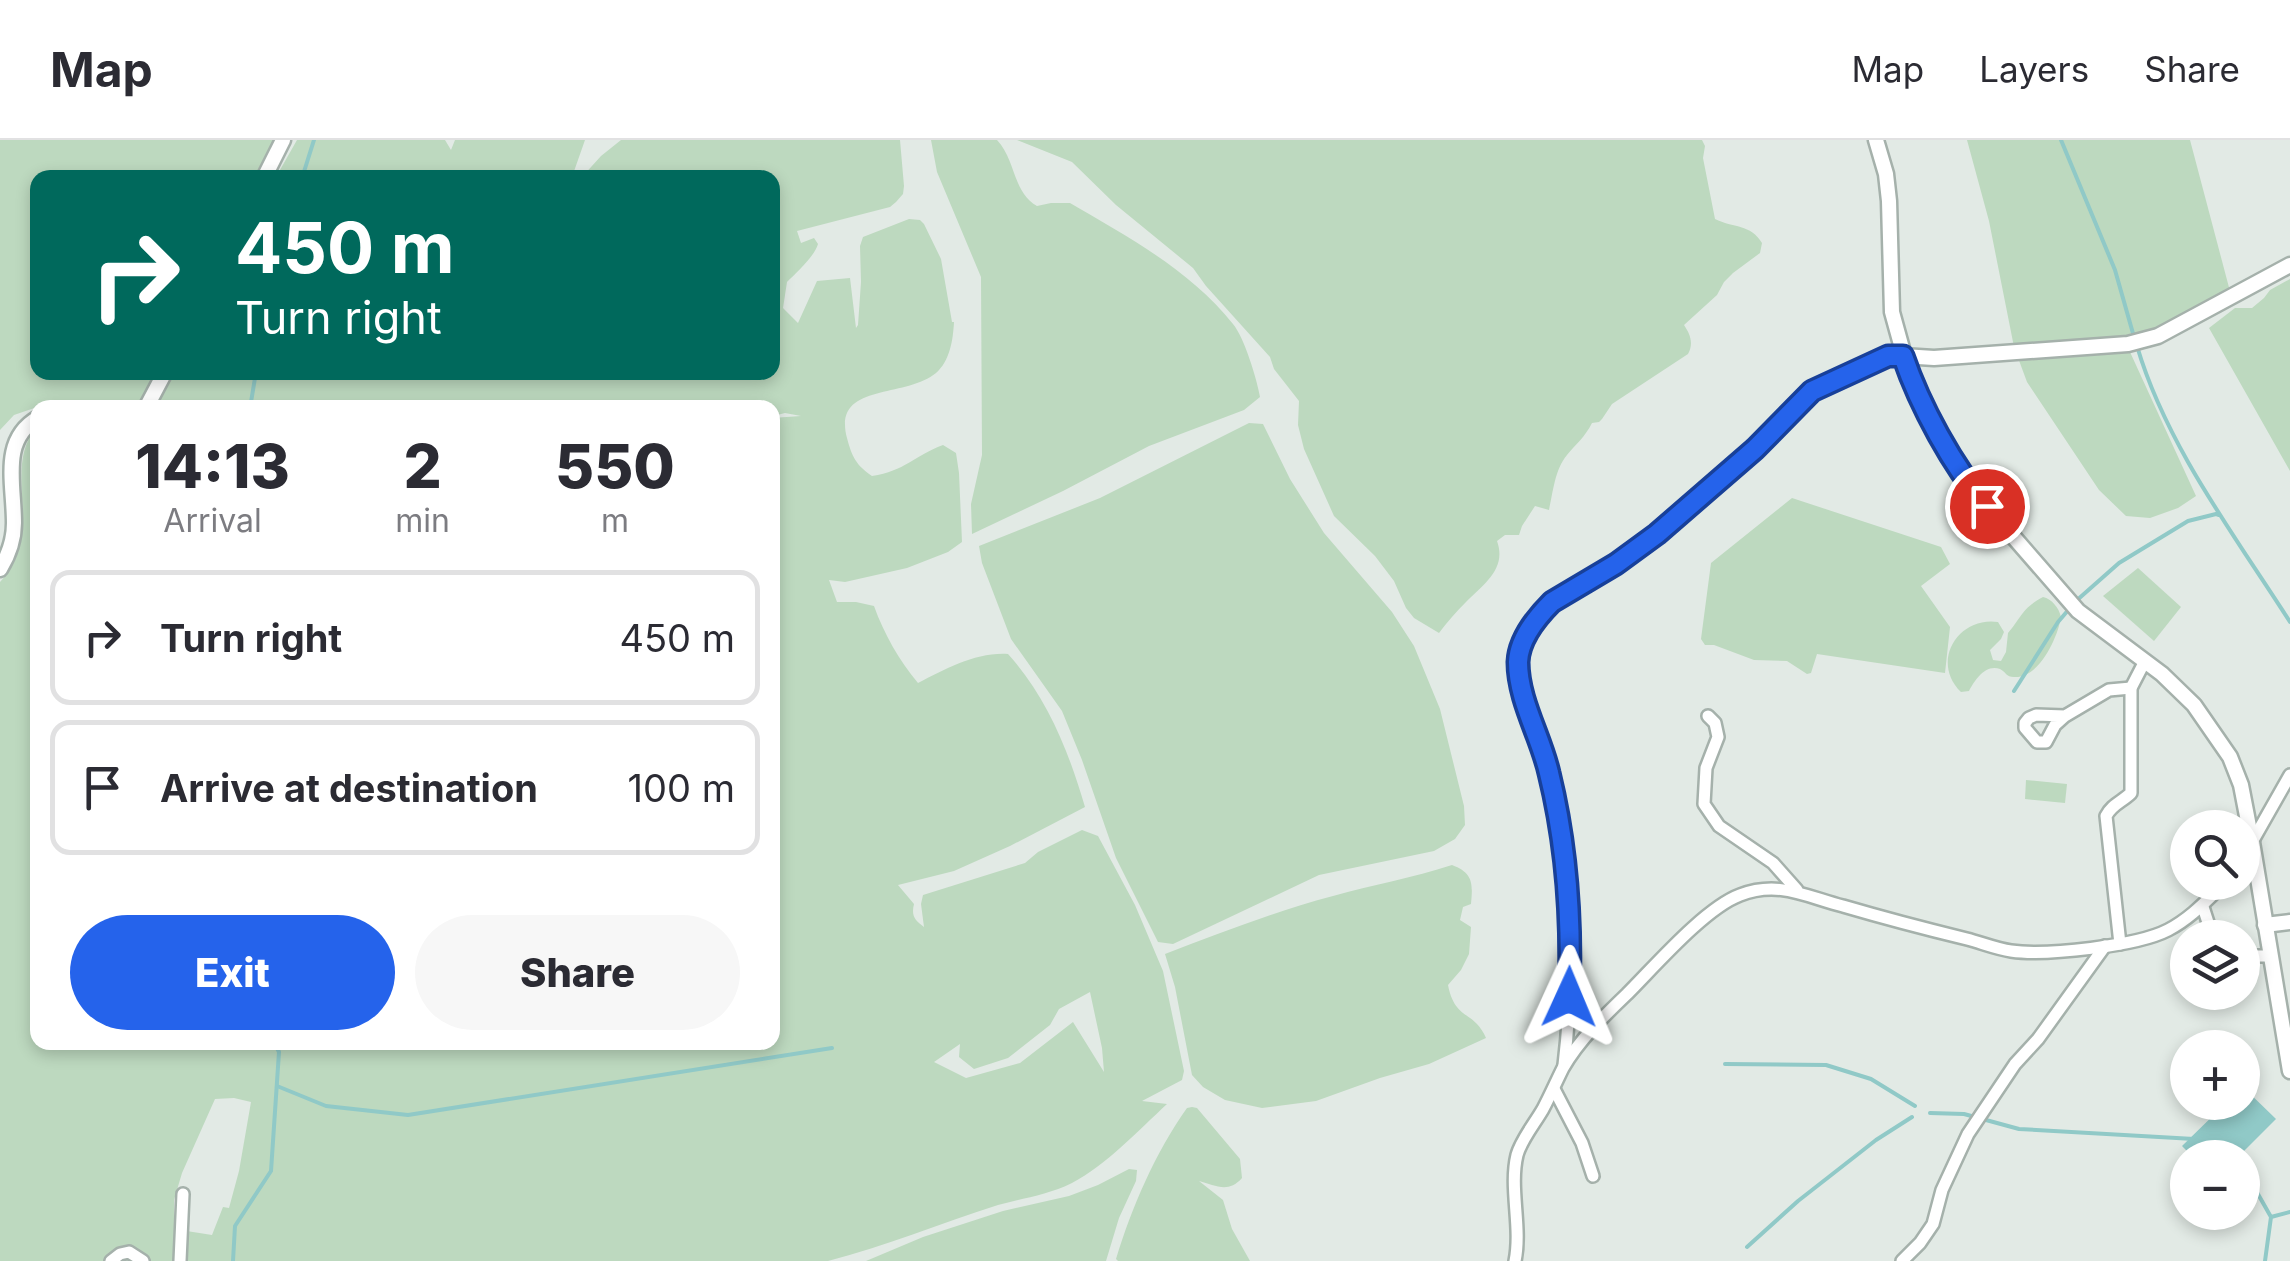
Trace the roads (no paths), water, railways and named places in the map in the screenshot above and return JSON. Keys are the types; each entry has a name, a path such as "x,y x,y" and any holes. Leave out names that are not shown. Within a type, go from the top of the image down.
{"street":[{"path":"268,170 283,140"},
{"path":"1876,140 1886,174 1892,312 1903,356 1964,480 2078,611 2145,661 2194,705 2230,757 2245,810"},
{"path":"1563,1068 1568,1033 1570,922 1566,875 1550,775 1521,689 1518,658 1530,628 1552,602 1657,534 1755,449 1812,391 1888,356 1934,358 2128,344 2158,336 2290,265"},
{"path":"0,569 10,548 14,525 8,450 19,428 30,422"},
{"path":"2120,944 2106,816 2111,806 2132,793 2131,688 2145,661"},
{"path":"2065,716 2109,690 2131,688"},
{"path":"1708,716 1715,723 1718,737 1706,768 1704,804 1719,826 1773,863 1797,890"},
{"path":"2260,828 2290,775"},
{"path":"1515,1261 1518,1152 1563,1068 1582,1040 1716,908 1747,892 1797,890 1835,904 2012,951 2146,940 2168,930 2209,900"},
{"path":"2258,900 2290,1071"},
{"path":"2202,907 2207,920"},
{"path":"2265,925 2290,922"},
{"path":"1902,1261 1932,1224 1942,1190 1968,1134 2106,946"},
{"path":"2260,956 2271,956"},
{"path":"1568,1033 1582,1040"},
{"path":"1554,1088 1582,1143 1593,1176"},
{"path":"180,1261 184,1194"},
{"path":"111,1261 129,1252 143,1261"}],"water":[{"path":"2260,1103 2276,1119 2255,1140 2188,1140 2209,1120 2260,1120"}],"waterway":[{"path":"305,170 314,140"},
{"path":"2061,140 2115,270 2134,337"},
{"path":"2137,346 2165,419 2184,454 2290,622"},
{"path":"251,400 255,380"},
{"path":"2076,601 2119,563 2188,521 2219,515"},
{"path":"2014,691 2070,608"},
{"path":"277,1086 326,1106 408,1115 832,1048"},
{"path":"233,1261 235,1226 271,1171 278,1050"},
{"path":"1725,1064 1826,1065 1871,1079 1915,1106"},
{"path":"1930,1113 1964,1114 2019,1129 2194,1139"},
{"path":"1747,1247 1798,1201 1912,1117"},
{"path":"2260,1198 2271,1217"},
{"path":"2265,1261 2271,1217 2290,1212"}]}
